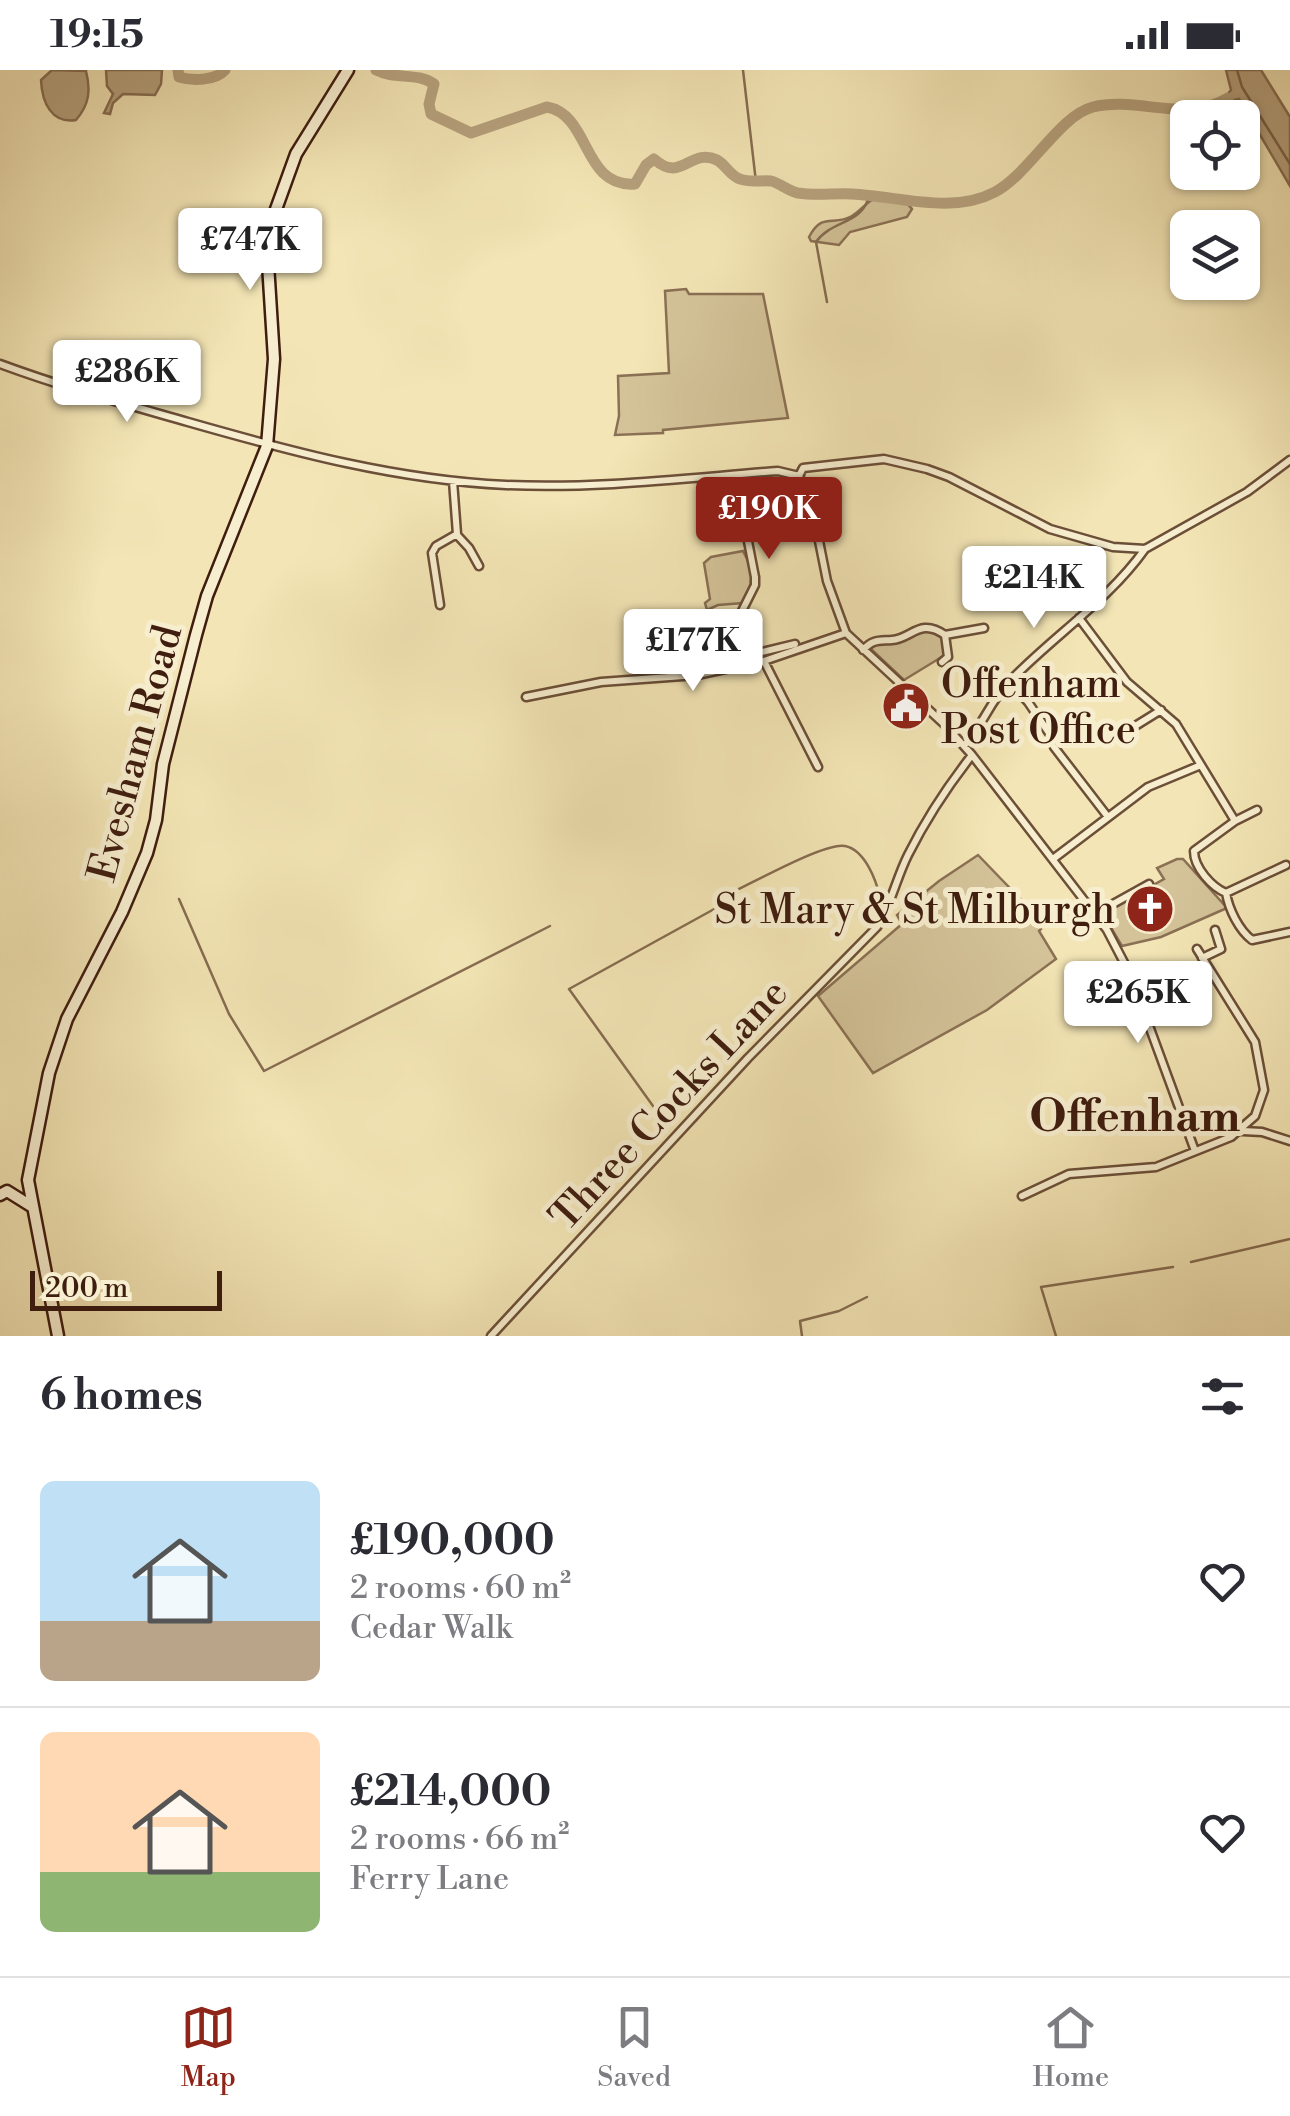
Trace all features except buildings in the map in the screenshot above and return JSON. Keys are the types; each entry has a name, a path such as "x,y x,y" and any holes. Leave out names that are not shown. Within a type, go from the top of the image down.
{"main road":[{"path":"268,446 274,358 268,264 275,212 296,154 347,72"},
{"name":"Evesham Road","path":"58,1336 28,1180 55,1048 147,853 156,820 163,764 196,634 268,446"},
{"path":"4,1193 28,1180"},
{"path":"4,1193 31,1206"}],"street":[{"path":"0,364 104,399 268,446 342,464 453,481 605,486 778,471 799,476"},
{"path":"964,746 1009,682 1122,580 1145,550 1247,492 1290,460"},
{"path":"1145,550 1113,547 1050,529 949,476 897,462 840,462 803,468 799,476 812,506 827,582 846,633 972,755 1095,914 1124,961 1195,1151"},
{"path":"735,474 756,585 741,613 750,654"},
{"path":"453,481 457,534 479,566"},
{"path":"440,604 432,552 457,534"},
{"path":"1079,618 1127,682 1176,724 1235,822"},
{"path":"966,622 968,632"},
{"path":"863,650 870,642 900,638 913,630 933,628 945,636 984,628"},
{"path":"526,697 600,682 697,675 764,661 846,633"},
{"path":"945,636 948,659"},
{"path":"708,665 796,644"},
{"path":"764,661 818,767"},
{"path":"1009,682 1049,733"},
{"path":"1132,728 1162,710"},
{"path":"1054,748 1108,817"},
{"name":"Three Cocks Lane","path":"491,1336 748,1058 877,928 890,907 906,858 927,818 972,755"},
{"path":"1054,859 1137,794 1201,764"},
{"path":"1256,810 1200,844 1194,855 1198,867 1216,888 1226,893 1232,912 1252,940 1290,932"},
{"path":"1226,893 1286,866"},
{"path":"1095,914 1149,884"},
{"path":"1117,890 1122,899"},
{"path":"1202,958 1220,949 1215,930"},
{"path":"1022,1196 1069,1174 1156,1167 1241,1131 1255,1116 1264,1090 1255,1042 1197,949"},
{"path":"1255,1116 1262,1132"},
{"path":"1241,1131 1262,1132 1290,1141"}],"shaded area":[{"path":"872,200 899,200 912,209 907,217 850,232 839,245 811,241 809,237 819,224 852,216"},
{"path":"686,289 689,294 763,294 788,418 615,435 619,416 618,376 669,373 665,291"},
{"path":"743,551 751,577 743,603 707,610 705,603 710,599 704,563 711,557"},
{"path":"929,630 942,638 945,655 904,680 872,650 871,646"},
{"path":"978,855 1034,913 1039,931 1056,959 987,1010 873,1073 818,996 902,924 897,915"},
{"path":"1183,859 1227,908 1161,937 1122,946 1102,913 1164,879 1157,868"}],"water":[{"path":"52,70 86,71 88,97 76,120 61,119 46,104 41,80"},
{"path":"106,70 162,70 161,84 155,95 123,94 113,103 110,114 104,113 113,94 107,86"},
{"path":"1226,70 1261,70 1290,117 1290,186 1260,135 1260,100 1222,100 1231,90"}],"waterway":[{"path":"178,70 179,77 197,79 225,70"},
{"path":"376,70 434,84 431,114 471,133 547,107 561,113 572,123 595,164 618,182 635,184 654,159 672,168 708,157 740,179 771,181 798,193 943,203 978,199 1008,184 1069,121 1093,107 1196,109 1228,98"},
{"path":"743,70 756,182"},
{"path":"827,302 816,242 861,211 869,195"},
{"path":"669,1124 569,989 727,902 735,891 836,846 852,849 864,859 880,897"},
{"path":"179,899 229,1014 264,1071 550,926"},
{"path":"1191,1262 1290,1239"},
{"path":"1056,1336 1041,1287 1173,1267"},
{"path":"802,1336 800,1321 839,1311 867,1297"}],"place":[{"name":"Offenham Post Office","path":"906,706"},
{"name":"St Mary & St Milburgh","path":"1150,909"}],"district":[{"name":"Offenham","path":"1135,1115"}]}
